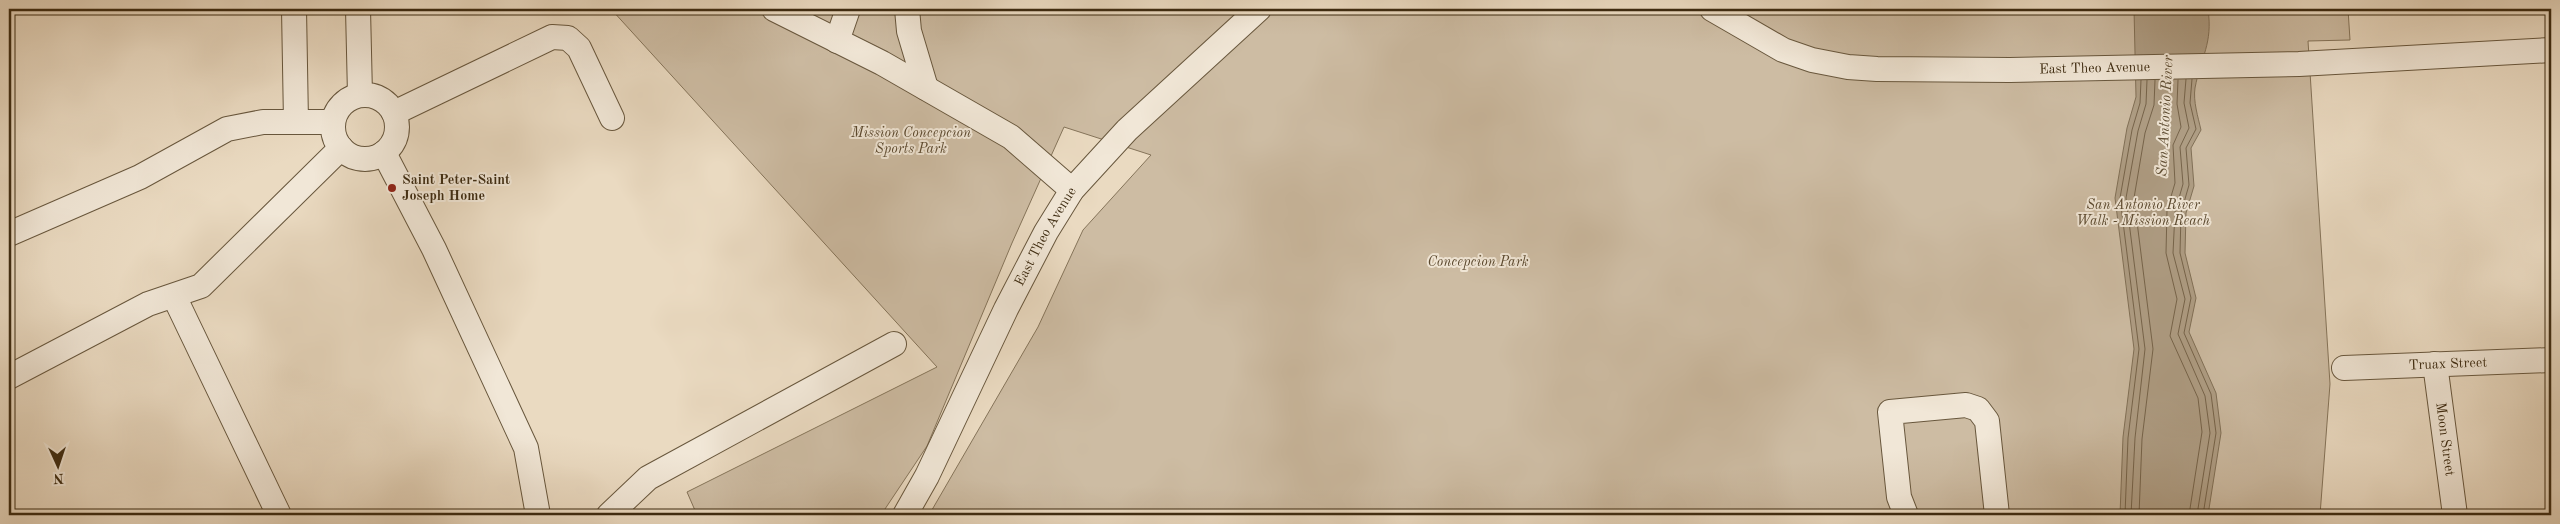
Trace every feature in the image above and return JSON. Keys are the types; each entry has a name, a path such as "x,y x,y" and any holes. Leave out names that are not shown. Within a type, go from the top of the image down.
{"street":[{"path":"294,9 296,122"},
{"path":"358,9 360,95"},
{"path":"774,9 926,88 1011,137 1072,190"},
{"path":"837,41 848,9"},
{"path":"907,9 909,31 926,88"},
{"name":"East Theo Avenue","path":"905,515 927,476 1010,301 1046,232 1072,190 1127,130 1259,9"},
{"name":"East Theo Avenue","path":"1712,9 1783,50 1812,60 1848,67 1876,69 2010,70 2299,64 2551,50"},
{"path":"394,113 552,37 568,38 579,48 612,118"},
{"path":"360,95 374,96 386,102 394,113 397,124 396,135 392,145 384,153 369,159 354,157 341,148 334,136 333,122 338,110 347,100 360,95"},
{"path":"9,234 140,176 227,130 263,122 333,122"},
{"path":"9,377 148,304 201,286 341,148"},
{"path":"384,153 434,249 526,448 538,515"},
{"path":"174,296 279,515"},
{"path":"609,515 648,478 894,344"},
{"name":"Truax Street","path":"2344,368 2551,360"},
{"name":"Moon Street","path":"2435,364 2455,515"},
{"path":"1906,515 1899,497 1890,412 1966,405 1978,409 1987,421 1997,515"}],"green space":[{"name":"Concepcion Park","path":"611,9 2348,9 2350,40 2308,41 2330,384 2320,515 929,515 1038,327 1083,230 1151,155 1064,127 1012,243 927,446 881,515 697,515 687,492 937,367"}],"water":[{"name":"San Antonio River","path":"2134,9 2208,9 2208,41 2195,88 2195,104 2201,130 2191,148 2194,186 2186,213 2185,253 2196,298 2189,332 2216,393 2221,433 2208,515 2120,515 2123,437 2134,349 2115,198 2127,128 2136,97"}],"place":[{"name":"Saint Peter-Saint Joseph Home","path":"392,188"}],"park label":[{"name":"Mission Concepcion Sports Park","path":"911,142"},
{"name":"San Antonio River Walk - Mission Reach","path":"2143,214"}]}
